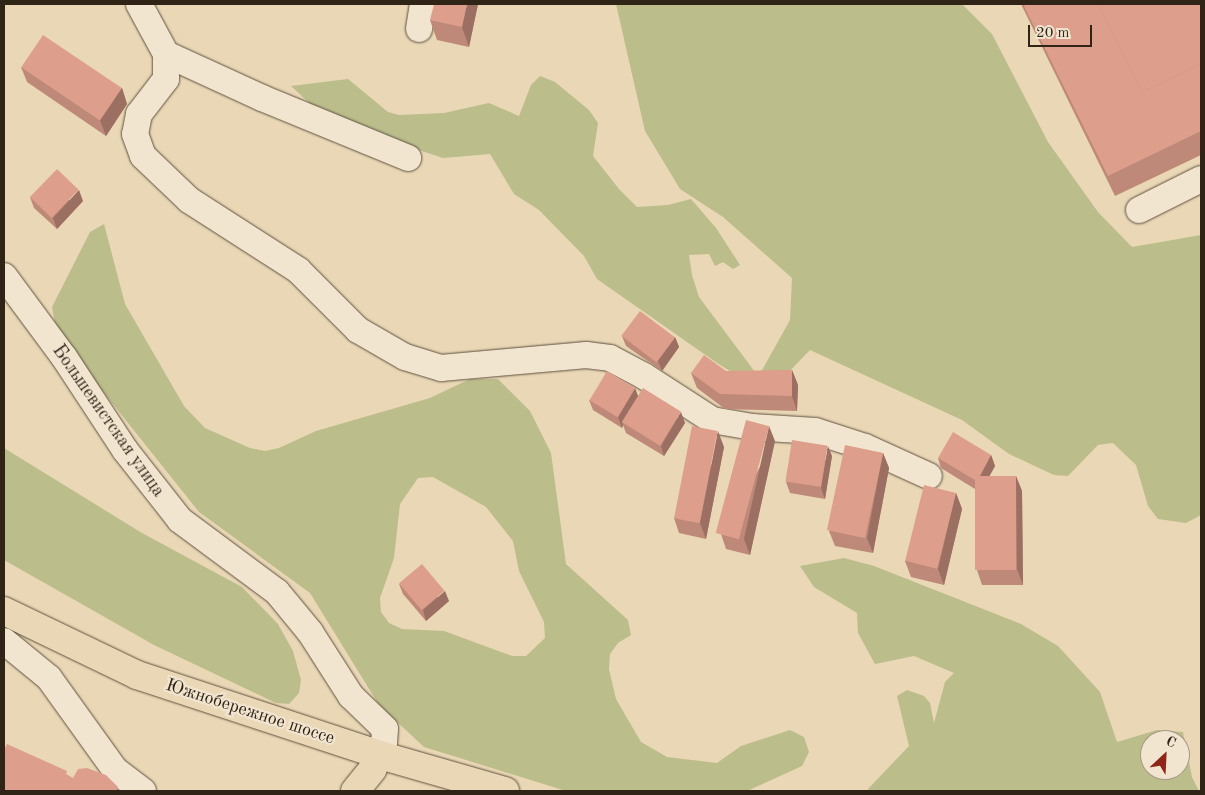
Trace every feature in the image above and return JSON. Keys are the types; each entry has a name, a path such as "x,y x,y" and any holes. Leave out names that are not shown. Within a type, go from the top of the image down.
{"main road":[{"name":"Южнобережное шоссе","path":"4,611 137,675 505,791"},
{"name":"Южнобережное шоссе","path":"4,627 111,678 380,751 450,791"},
{"path":"355,791 380,751"}],"street":[{"path":"139,4 166,54 166,79 139,114 135,134 143,156 189,200 298,270 358,330 405,357 441,368 586,355 610,358 644,376 712,420 752,427 815,431 866,447 929,476"},
{"path":"419,29 423,4"},
{"path":"166,54 262,98 408,158"},
{"path":"1139,210 1201,179"},
{"name":"Большевистская улица","path":"4,276 64,357 125,450 180,520 277,592 310,632 351,696 380,751"},
{"path":"4,640 49,678 114,770 143,791"}],"green space":[{"path":"616,4 962,4 992,34 1048,142 1098,212 1132,247 1201,235 1201,515 1186,523 1158,519 1148,506 1136,465 1113,443 1098,445 1068,476 1054,475 1009,454 962,420 810,350 781,380 756,381 790,320 792,278 723,217 680,189 645,131"},
{"path":"540,76 555,82 589,110 598,123 593,156 619,189 637,207 668,205 691,199 716,228 740,265 733,269 723,262 715,266 709,254 689,255 692,275 699,297 755,372 738,376 597,279 584,256 539,210 514,194 490,154 443,158 370,134 318,111 291,86 348,79 388,112 399,115 444,113 489,103 519,116 531,85"},
{"path":"104,224 125,304 184,406 205,428 250,448 265,451 279,448 316,431 430,398 470,379 498,379 530,411 551,453 566,564 628,620 631,635 618,643 610,654 609,669 616,699 641,742 667,757 717,763 741,746 790,730 804,737 809,752 802,766 747,791 566,791 424,747 379,705 310,593 199,512 57,334 52,307 90,232","holes":["433,477 486,507 513,541 519,571 544,622 545,638 526,656 512,656 444,631 402,629 389,623 381,612 380,598 394,558 400,504 418,478"]},
{"path":"4,448 142,533 242,587 278,624 293,651 301,680 299,693 289,704 276,703 154,645 4,560"},
{"path":"844,558 874,566 1021,624 1058,646 1100,692 1117,742 1140,735 1140,780 1190,780 1190,767 1192,777 1199,791 870,791 868,789 909,746 897,696 907,690 924,696 930,703 934,723 945,682 954,673 914,656 875,664 858,633 857,613 814,587 800,566"}],"building":[{"path":"434,4 467,4 462,27 430,20"},
{"path":"1023,4 1098,4 1142,92 1201,64 1201,131 1108,176"},
{"path":"1098,4 1201,4 1201,64 1142,92"},
{"path":"43,35 122,88 100,120 21,67"},
{"path":"57,169 79,190 51,218 30,197"},
{"path":"640,311 675,337 656,362 621,336"},
{"path":"704,355 726,371 792,370 792,396 720,394 691,373"},
{"path":"607,371 635,388 618,417 589,400"},
{"path":"643,388 681,412 660,446 622,422"},
{"path":"746,420 769,426 739,539 716,533"},
{"path":"692,426 718,431 700,523 674,518"},
{"path":"953,432 991,455 980,476 975,476 975,480 938,458"},
{"path":"792,440 828,446 821,487 785,481"},
{"path":"845,445 883,453 865,538 827,530"},
{"path":"975,476 1016,476 1016,570 975,570"},
{"path":"924,485 956,493 937,569 905,561"},
{"path":"422,564 444,591 422,610 399,583"},
{"path":"7,744 67,771 66,774 73,778 78,769 87,768 106,775 118,787 116,791 4,791 4,750"}]}
